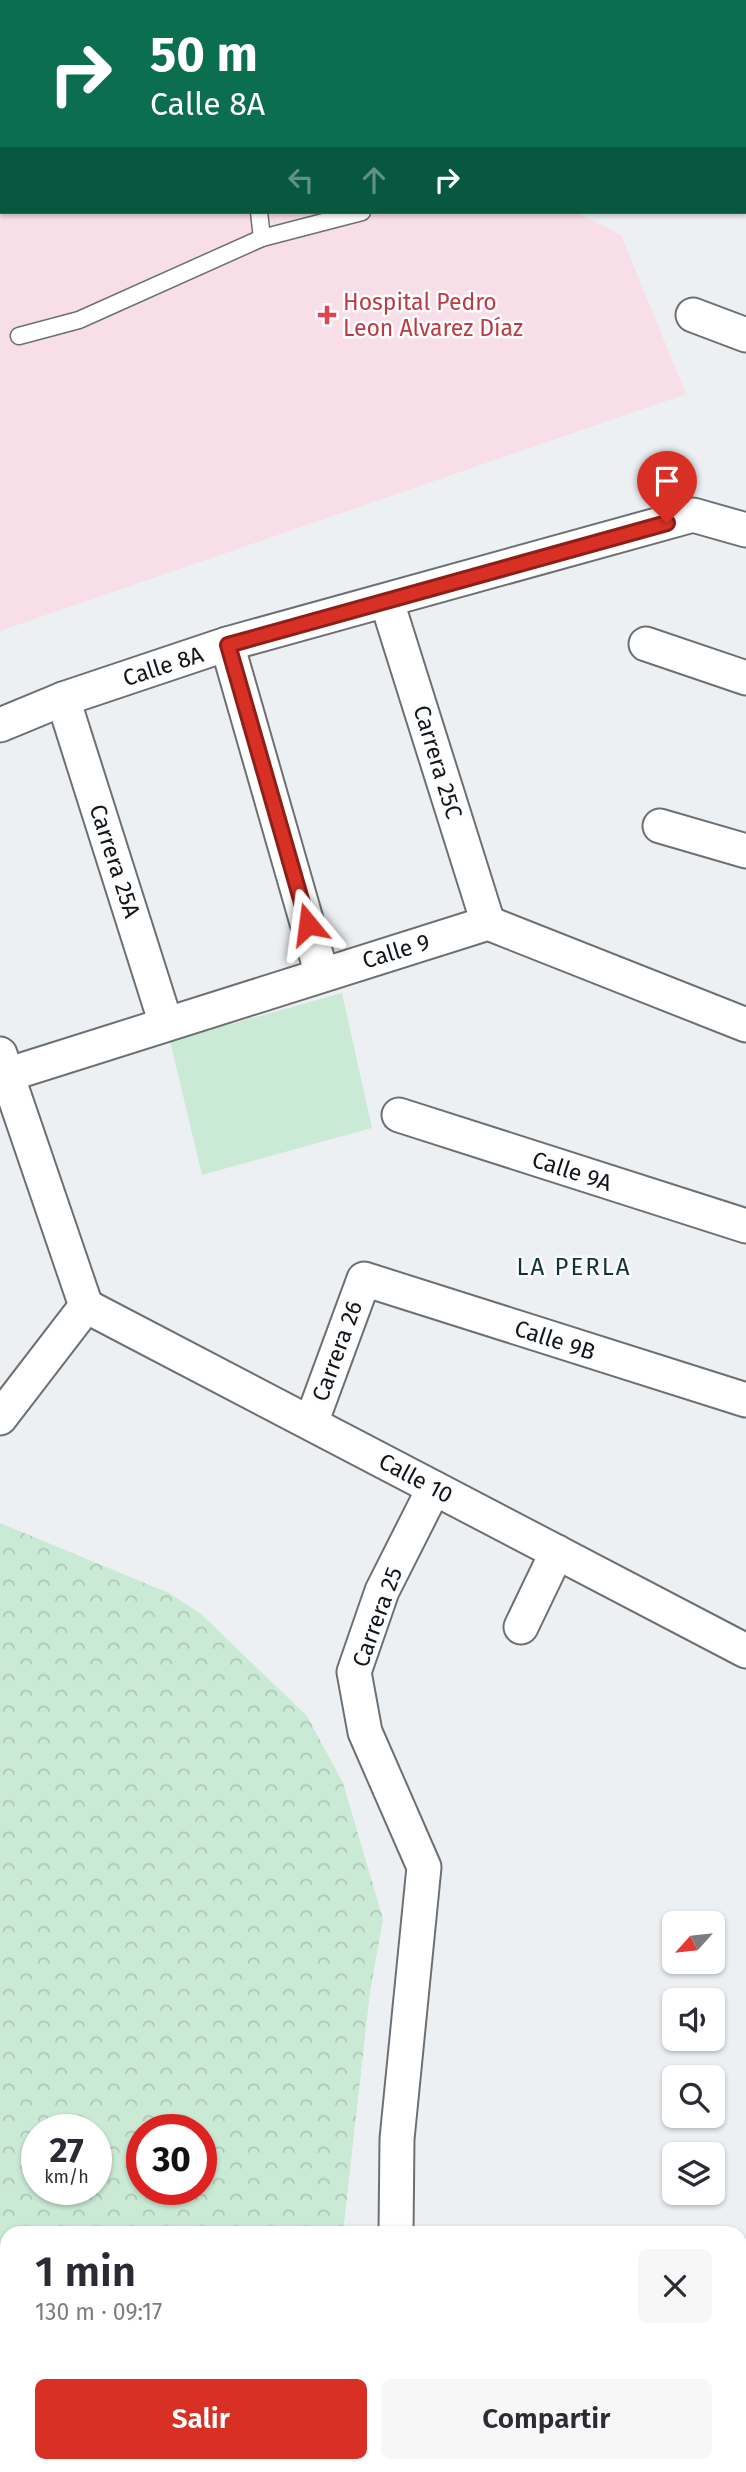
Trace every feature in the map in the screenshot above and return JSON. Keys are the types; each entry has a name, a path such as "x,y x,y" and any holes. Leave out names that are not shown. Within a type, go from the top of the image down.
{"street":[{"path":"694,315 746,335"},
{"name":"Calle 8A","path":"0,725 63,699 228,645 693,515 746,530"},
{"name":"Carrera 25C","path":"387,602 488,923"},
{"path":"646,644 746,678"},
{"path":"228,645 323,975"},
{"name":"Carrera 25A","path":"63,699 166,1024"},
{"path":"660,825 746,851"},
{"path":"488,923 746,1025"},
{"name":"Calle 9","path":"3,1068 166,1024 488,923"},
{"path":"0,1418 86,1306 3,1068"},
{"name":"Calle 9A","path":"399,1115 746,1226"},
{"name":"Calle 9B","path":"364,1279 746,1400"},
{"name":"Carrera 26","path":"311,1423 364,1279"},
{"name":"Calle 10","path":"86,1306 746,1651"},
{"name":"Carrera 25","path":"396,2226 397,2139 424,1867 365,1732 354,1672 382,1591 434,1488"},
{"path":"521,1627 557,1552"}],"lane":[{"path":"258,214 262,238"},
{"path":"19,336 79,320 262,238 354,214"}],"shaded area":[{"name":"Hospital Pedro Leon Alvarez Díaz","path":"0,214 580,214 621,235 686,394 0,631"}],"green space":[{"path":"342,993 372,1128 202,1175 170,1041"},
{"path":"0,1523 169,1593 201,1614 307,1716 343,1783 383,1919 370,1992 344,2226 0,2226"}],"place":[{"name":"Hospital Pedro Leon Alvarez Díaz","path":"327,315"}],"district":[{"name":"LA PERLA","path":"574,1267"}],"route":[{"path":"308,924 228,645 667,523"}]}
